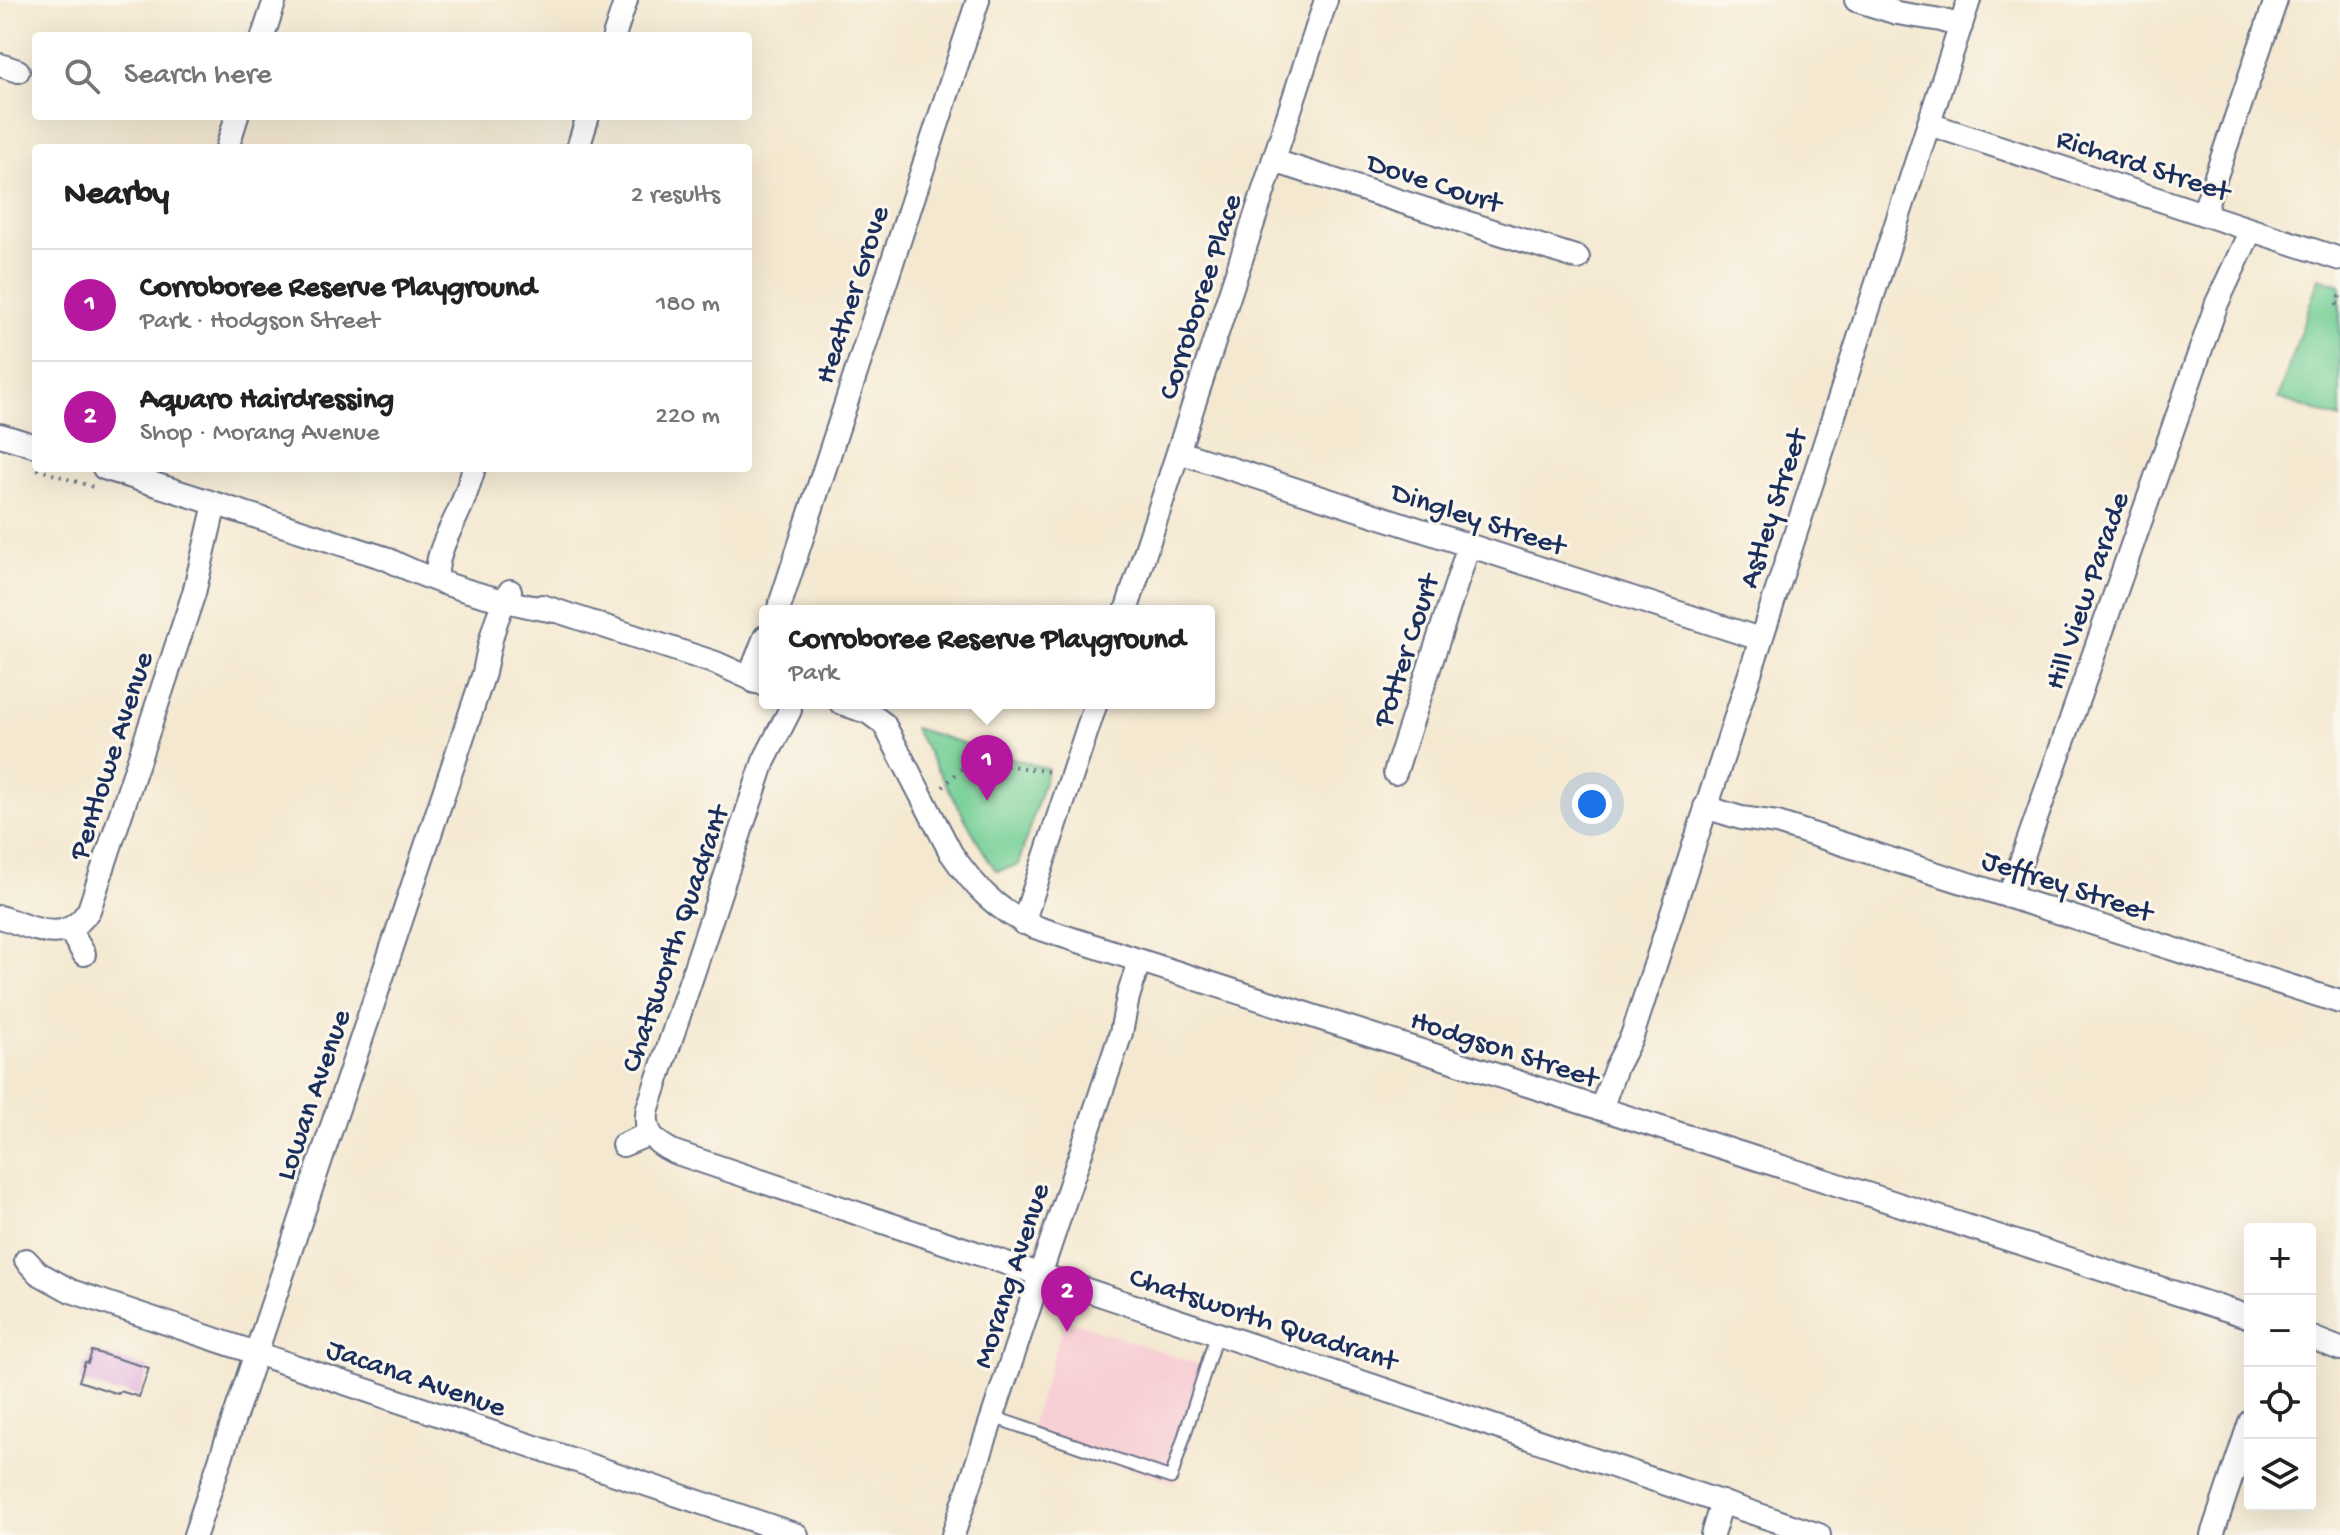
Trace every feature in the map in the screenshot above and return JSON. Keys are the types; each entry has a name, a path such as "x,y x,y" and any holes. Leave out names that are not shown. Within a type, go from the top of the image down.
{"street":[{"path":"264,32 275,0"},
{"path":"615,32 626,0"},
{"name":"Heather Grove","path":"780,605 978,0"},
{"name":"Corroboree Place","path":"1128,605 1326,0"},
{"path":"1856,0 1958,33"},
{"name":"Astley Street","path":"1607,1111 1626,1070 1632,1036 1969,0"},
{"path":"2203,214 2276,0"},
{"path":"228,144 236,120"},
{"path":"579,144 587,120"},
{"name":"Richard Street","path":"1929,124 2340,259"},
{"name":"Dove Court","path":"1274,161 1578,258"},
{"name":"Hill View Parade","path":"2009,896 2243,228"},
{"path":"0,435 32,457"},
{"name":"Dingley Street","path":"1179,452 1760,639"},
{"path":"439,572 442,546 463,502 473,472"},
{"path":"112,475 439,572 508,599 759,674"},
{"name":"Pentlowe Avenue","path":"69,929 84,918 92,902 223,507"},
{"name":"Potter Court","path":"1395,773 1469,545"},
{"name":"Lowan Avenue","path":"195,1535 484,673 490,638 508,599"},
{"name":"Chatsworth Quadrant","path":"774,709 764,761 648,1108 645,1119 654,1140 674,1152 1819,1535"},
{"name":"Chatsworth Quadrant","path":"764,761 790,709"},
{"name":"Hodgson Street","path":"858,709 884,724 951,853 964,872 988,899 1023,923 2244,1315"},
{"path":"1023,923 1094,709"},
{"name":"Jeffrey Street","path":"1708,800 1745,805 1777,823 2340,1002"},
{"path":"0,917 52,933 69,929 84,954"},
{"name":"Morang Avenue","path":"953,1535 1121,1033 1140,1001 1146,964"},
{"path":"623,1145 649,1134"},
{"name":"Jacana Avenue","path":"26,1260 38,1273 71,1291 797,1535"},
{"path":"2316,1339 2340,1349"},
{"path":"2212,1535 2244,1439"},
{"path":"1712,1535 1722,1502"}],"lane":[{"path":"993,1417 1171,1478 1217,1333"}],"path":[{"path":"2340,296 2337,304 2340,305"},
{"path":"943,787 964,766 1011,766 1051,772"}],"shaded area":[{"path":"1065,1319 1212,1369 1174,1483 1028,1435"}],"green space":[{"path":"2319,278 2340,285 2340,419 2278,398"},
{"path":"914,728 1048,769 1018,865 997,871 989,861"}],"building":[{"path":"92,1351 149,1368 139,1397 120,1391 118,1394 79,1381"}],"place":[{"name":"Corroboree Reserve Playground","path":"987,801"},
{"name":"Aquaro Hairdressing","path":"1067,1332"}]}
